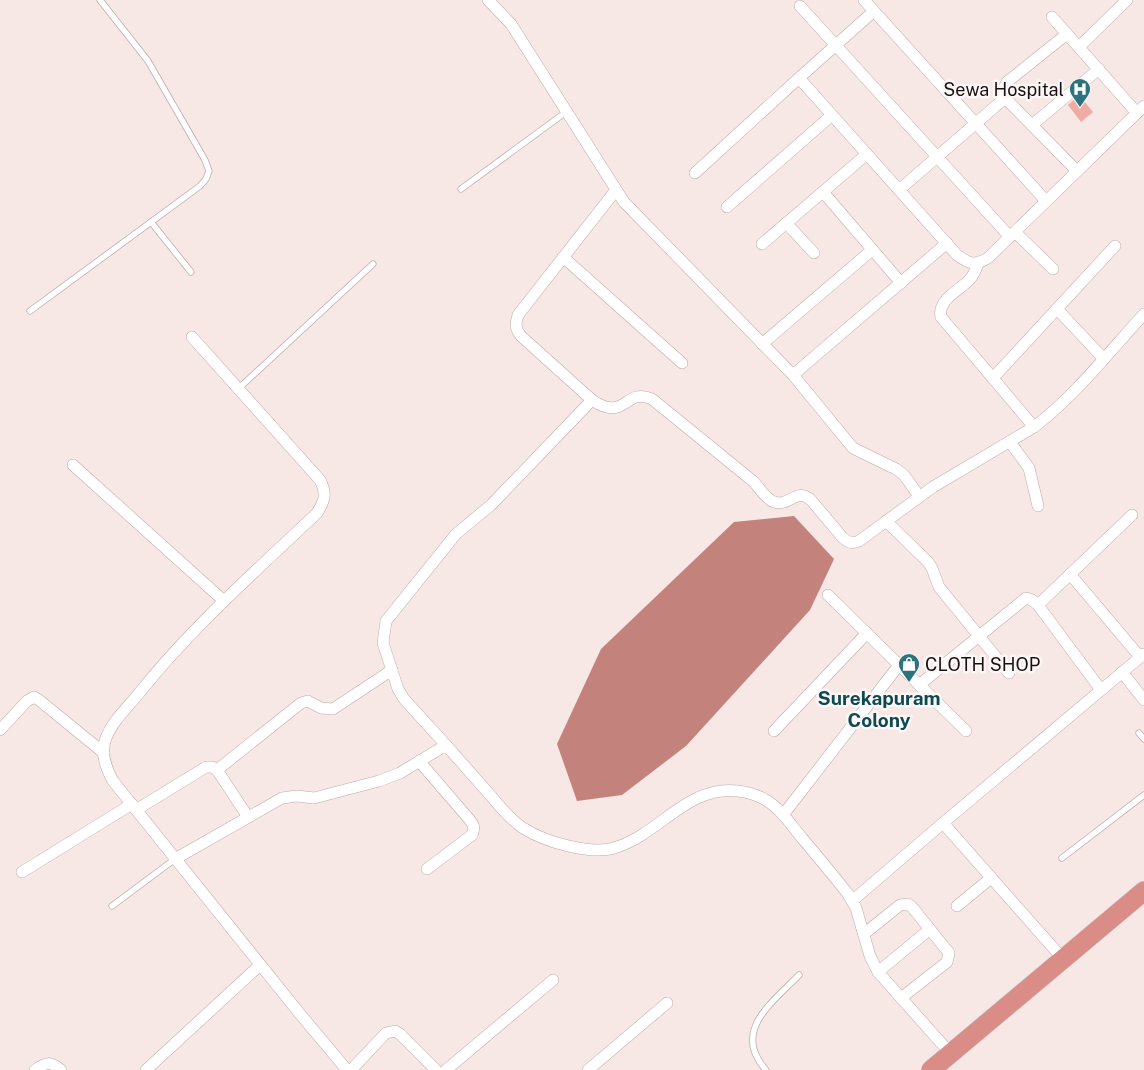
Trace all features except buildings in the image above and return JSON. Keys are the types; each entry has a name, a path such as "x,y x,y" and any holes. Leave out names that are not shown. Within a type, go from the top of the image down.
{"highway":[{"path":"931,1070 1144,891"}],"street":[{"path":"488,0 511,24 624,202 793,375 853,448 896,469 904,475 919,496"},
{"path":"864,0 1046,201"},
{"path":"1079,47 1127,0"},
{"path":"800,6 937,157 1012,234 1053,269"},
{"path":"695,173 874,11"},
{"path":"1034,427 941,317 940,310 944,302 971,279 978,264 988,258 1140,109 1099,70 1052,17"},
{"path":"1068,34 1007,82 1003,89 1003,94 1077,171"},
{"path":"1032,125 1099,70"},
{"path":"800,78 957,255 968,262 978,264"},
{"path":"899,190 1005,98"},
{"path":"727,207 832,115"},
{"path":"762,244 867,154"},
{"path":"616,190 518,315 516,331 592,400 604,407 612,408 638,396 652,399 754,482 768,498 775,502 785,502 799,495 805,495 843,538 854,544 919,496 1034,427 1064,402 1144,314"},
{"path":"823,192 901,283"},
{"path":"786,224 814,253"},
{"path":"793,375 947,243"},
{"path":"993,378 1115,246"},
{"path":"762,344 872,250"},
{"path":"563,258 682,363"},
{"path":"1057,309 1103,358"},
{"path":"192,337 320,480 325,491 325,500 317,513 167,658 115,723 106,738 104,753 106,768 113,781 175,859 349,1070 386,1034 395,1031 436,1070"},
{"path":"592,400 499,497 456,534 386,621 383,642 404,699 505,812 523,828 540,836 579,848 596,850 616,848 633,840 690,801 713,792 731,790 749,792 767,800 783,815 852,901 856,908 870,956 878,972 950,1053"},
{"path":"1010,442 1029,468 1038,506"},
{"path":"73,465 224,602"},
{"path":"1038,605 1132,516"},
{"path":"886,521 928,562 939,587 1009,673"},
{"path":"852,901 1142,656 1070,574"},
{"path":"828,595 966,731"},
{"path":"919,685 1026,598 1038,605 1101,690"},
{"path":"774,731 867,633"},
{"path":"783,815 899,665"},
{"path":"217,770 301,703 308,701 321,708 333,709 392,670"},
{"path":"1122,672 1144,700"},
{"path":"0,730 27,701 34,697 104,753"},
{"path":"175,859 282,798 289,796 314,798 389,777 446,745"},
{"path":"419,761 474,825 472,835 427,869"},
{"path":"22,872 206,767 212,767 217,770 248,817"},
{"path":"943,823 1063,959"},
{"path":"957,906 991,878"},
{"path":"864,934 904,904 912,907 949,954 947,962 901,998"},
{"path":"878,972 930,930"},
{"path":"146,1070 260,964"},
{"path":"446,1070 553,980"},
{"path":"588,1070 667,1003"},
{"path":"35,1070 48,1063 54,1064 61,1070"}],"lane":[{"path":"30,311 200,186 208,175 208,167 148,62 100,0"},
{"path":"461,190 566,112"},
{"path":"151,222 191,272"},
{"path":"238,389 373,264"},
{"path":"1139,733 1144,740"},
{"path":"1062,858 1144,795"},
{"path":"112,906 175,859"},
{"path":"766,1070 758,1061 752,1045 757,1020 798,975"}],"shaded area":[{"path":"794,516 834,559 810,610 686,746 622,795 577,801 557,744 601,649 734,522"}],"place":[{"name":"Sewa Hospital","path":"1080,108"},
{"name":"CLOTH SHOP","path":"909,683"}],"district":[{"name":"Surekapuram Colony","path":"879,709"}]}
